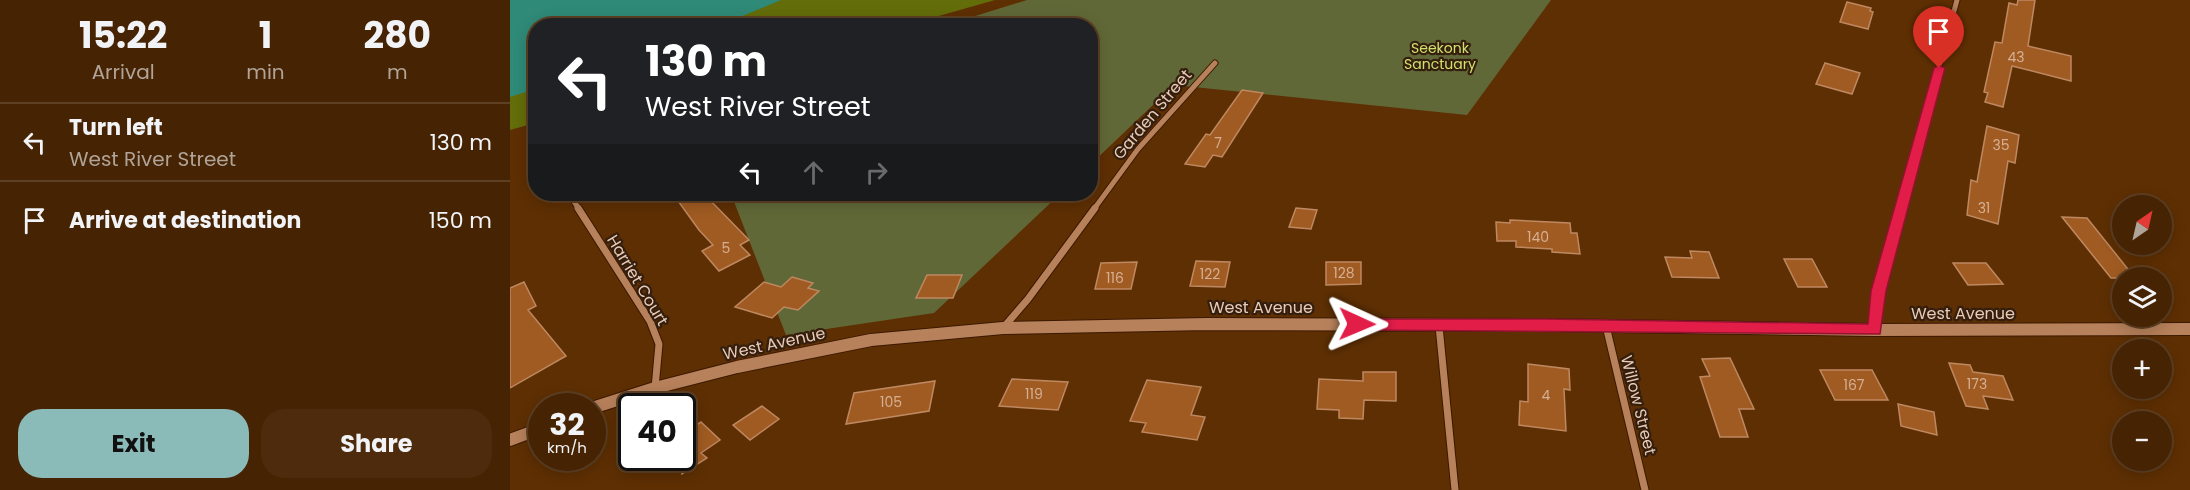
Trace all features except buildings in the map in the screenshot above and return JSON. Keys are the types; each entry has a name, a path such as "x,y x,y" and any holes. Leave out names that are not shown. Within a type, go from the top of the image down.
{"street":[{"path":"1875,330 1878,291 1957,0"},
{"name":"Garden Street","path":"1003,328 1028,299 1138,149 1215,63"},
{"name":"Harriet Court","path":"573,201 650,321 659,344 655,388"},
{"name":"West Avenue","path":"606,404 655,388 737,367 871,340 1003,328 1207,324 1875,330 2190,329"},
{"path":"1439,326 1455,490"},
{"name":"Willow Street","path":"1606,326 1645,490"},
{"path":"510,440 528,433"}],"green space":[{"path":"732,0 995,0 932,18 704,18"},
{"name":"Seekonk Sanctuary","path":"1027,0 1551,0 1467,115 1174,85 1098,157 1098,18 969,18"},
{"path":"528,87 528,125 510,130 510,93"},
{"path":"734,201 1053,201 934,313 786,335"}],"water":[{"path":"510,0 781,0 738,18 528,18 528,91 510,97"}],"route":[{"path":"1357,324 1439,326 1546,324 1875,330 1878,291 1939,68"}]}
